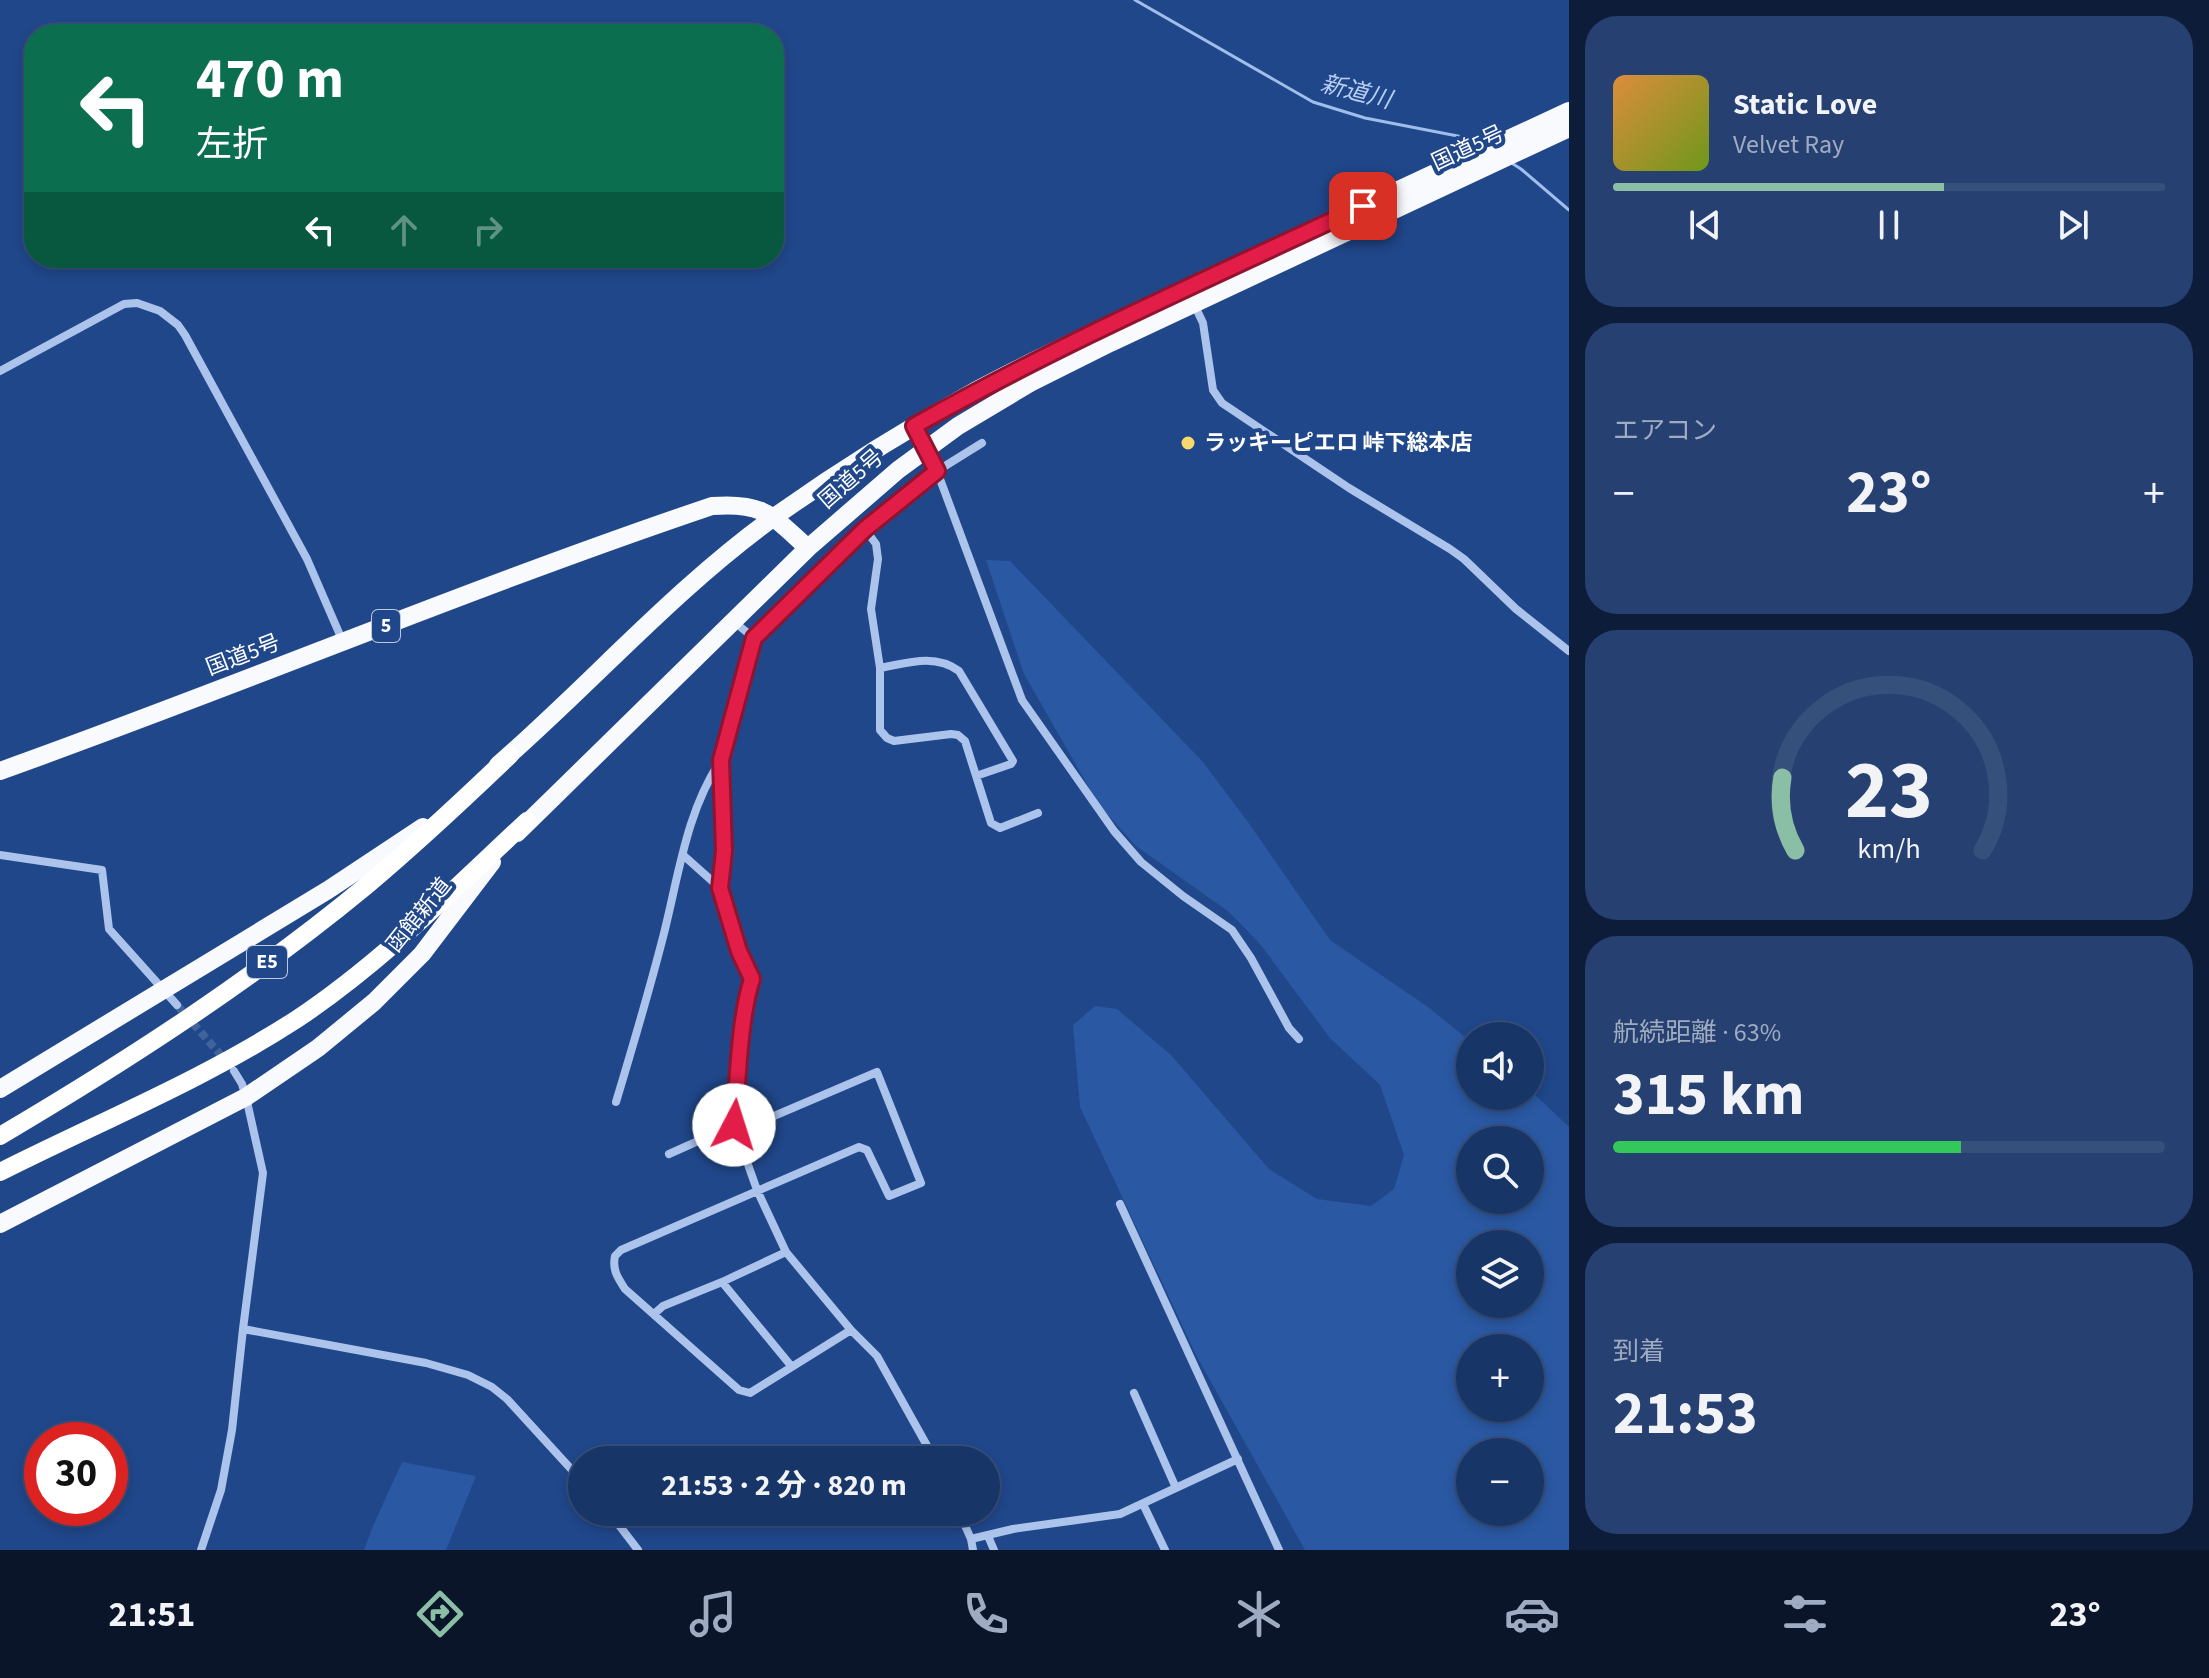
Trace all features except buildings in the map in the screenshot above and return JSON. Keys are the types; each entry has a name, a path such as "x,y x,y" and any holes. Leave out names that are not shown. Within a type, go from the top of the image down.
{"highway":[{"name":"国道5号","path":"774,517 866,455 991,383 1190,296 1485,159 1569,111"},
{"name":"国道5号","path":"1512,146 1569,128"},
{"name":"国道5号","path":"0,771 146,719 564,557 712,506 737,504 756,508 774,517 808,548 869,493 926,448 992,404 1190,296"},
{"path":"0,1089 402,843 510,755 640,630 774,517"},
{"name":"函館新道","path":"0,1224 246,1097 318,1048 374,1002 437,937 479,877 527,821 808,548"},
{"name":"E5","path":"0,1136 101,1075 277,955 394,862 510,755"},
{"path":"0,1172 206,1071 297,1018 364,970 527,821"}],"street":[{"path":"1190,296 1203,323 1213,390 1222,403 1349,488 1464,559 1516,609 1569,651"},
{"path":"0,371 124,304 149,305 170,318 185,335 307,559 343,643"},
{"path":"914,426 937,471 1022,700 1114,831 1141,862 1232,930 1289,1028 1299,1039"},
{"path":"927,1446 877,1356 851,1330 786,1252 757,1190 734,1125 746,1004 752,979 739,951 720,888 724,851 721,760 754,638 865,529 937,471 982,443"},
{"path":"865,529 876,544 878,559 871,609 880,668 880,730 894,741 958,735 965,741 991,823 995,827 1000,828 1038,813"},
{"path":"733,620 754,638"},
{"path":"880,668 925,660 950,664 959,671 1013,761 976,776"},
{"path":"616,1102 693,817 708,780 721,760"},
{"path":"0,855 102,870 109,929 177,1005"},
{"path":"683,855 720,888"},
{"path":"201,1550 214,1514 232,1430 263,1173 246,1097 234,1071"},
{"path":"669,1154 734,1125 753,1125 877,1072 921,1183 889,1196 867,1150 859,1147 621,1250 615,1256 613,1265 625,1289 739,1390 750,1393 851,1330"},
{"path":"1120,1204 1279,1550"},
{"path":"654,1314 663,1306 786,1252"},
{"path":"722,1282 792,1367"},
{"path":"243,1329 426,1363 468,1375 507,1399 568,1466"},
{"path":"1134,1393 1176,1488"},
{"path":"971,1539 1013,1529 1120,1514 1238,1459"},
{"path":"1143,1504 1165,1550"},
{"path":"620,1526 638,1550"},
{"path":"965,1526 973,1550"},
{"path":"988,1536 994,1550"}],"shaded area":[{"path":"986,560 1010,561 1203,762 1330,940 1456,1030 1456,1110 1544,1110 1544,1103 1569,1127 1569,1550 1305,1550 1196,1355 1080,1107 1073,1025 1095,1006 1117,1009 1171,1055 1269,1169 1317,1199 1371,1206 1394,1189 1404,1155 1380,1085 1330,1038 1260,944 1229,912 1136,846 1099,805 1024,674"},
{"path":"402,1462 476,1476 446,1550 364,1550"}],"waterway":[{"name":"新道川","path":"1135,0 1313,102 1365,118 1468,138 1479,144"},
{"name":"新道川","path":"1510,162 1569,210"}],"tunnel":[{"path":"177,1005 226,1061"}],"place":[{"name":"ラッキーピエロ 峠下総本店","path":"1188,443"}],"route":[{"path":"734,1125 752,979 739,951 720,888 724,851 721,760 754,638 865,529 937,471 914,426 1052,353 1363,206"}]}
